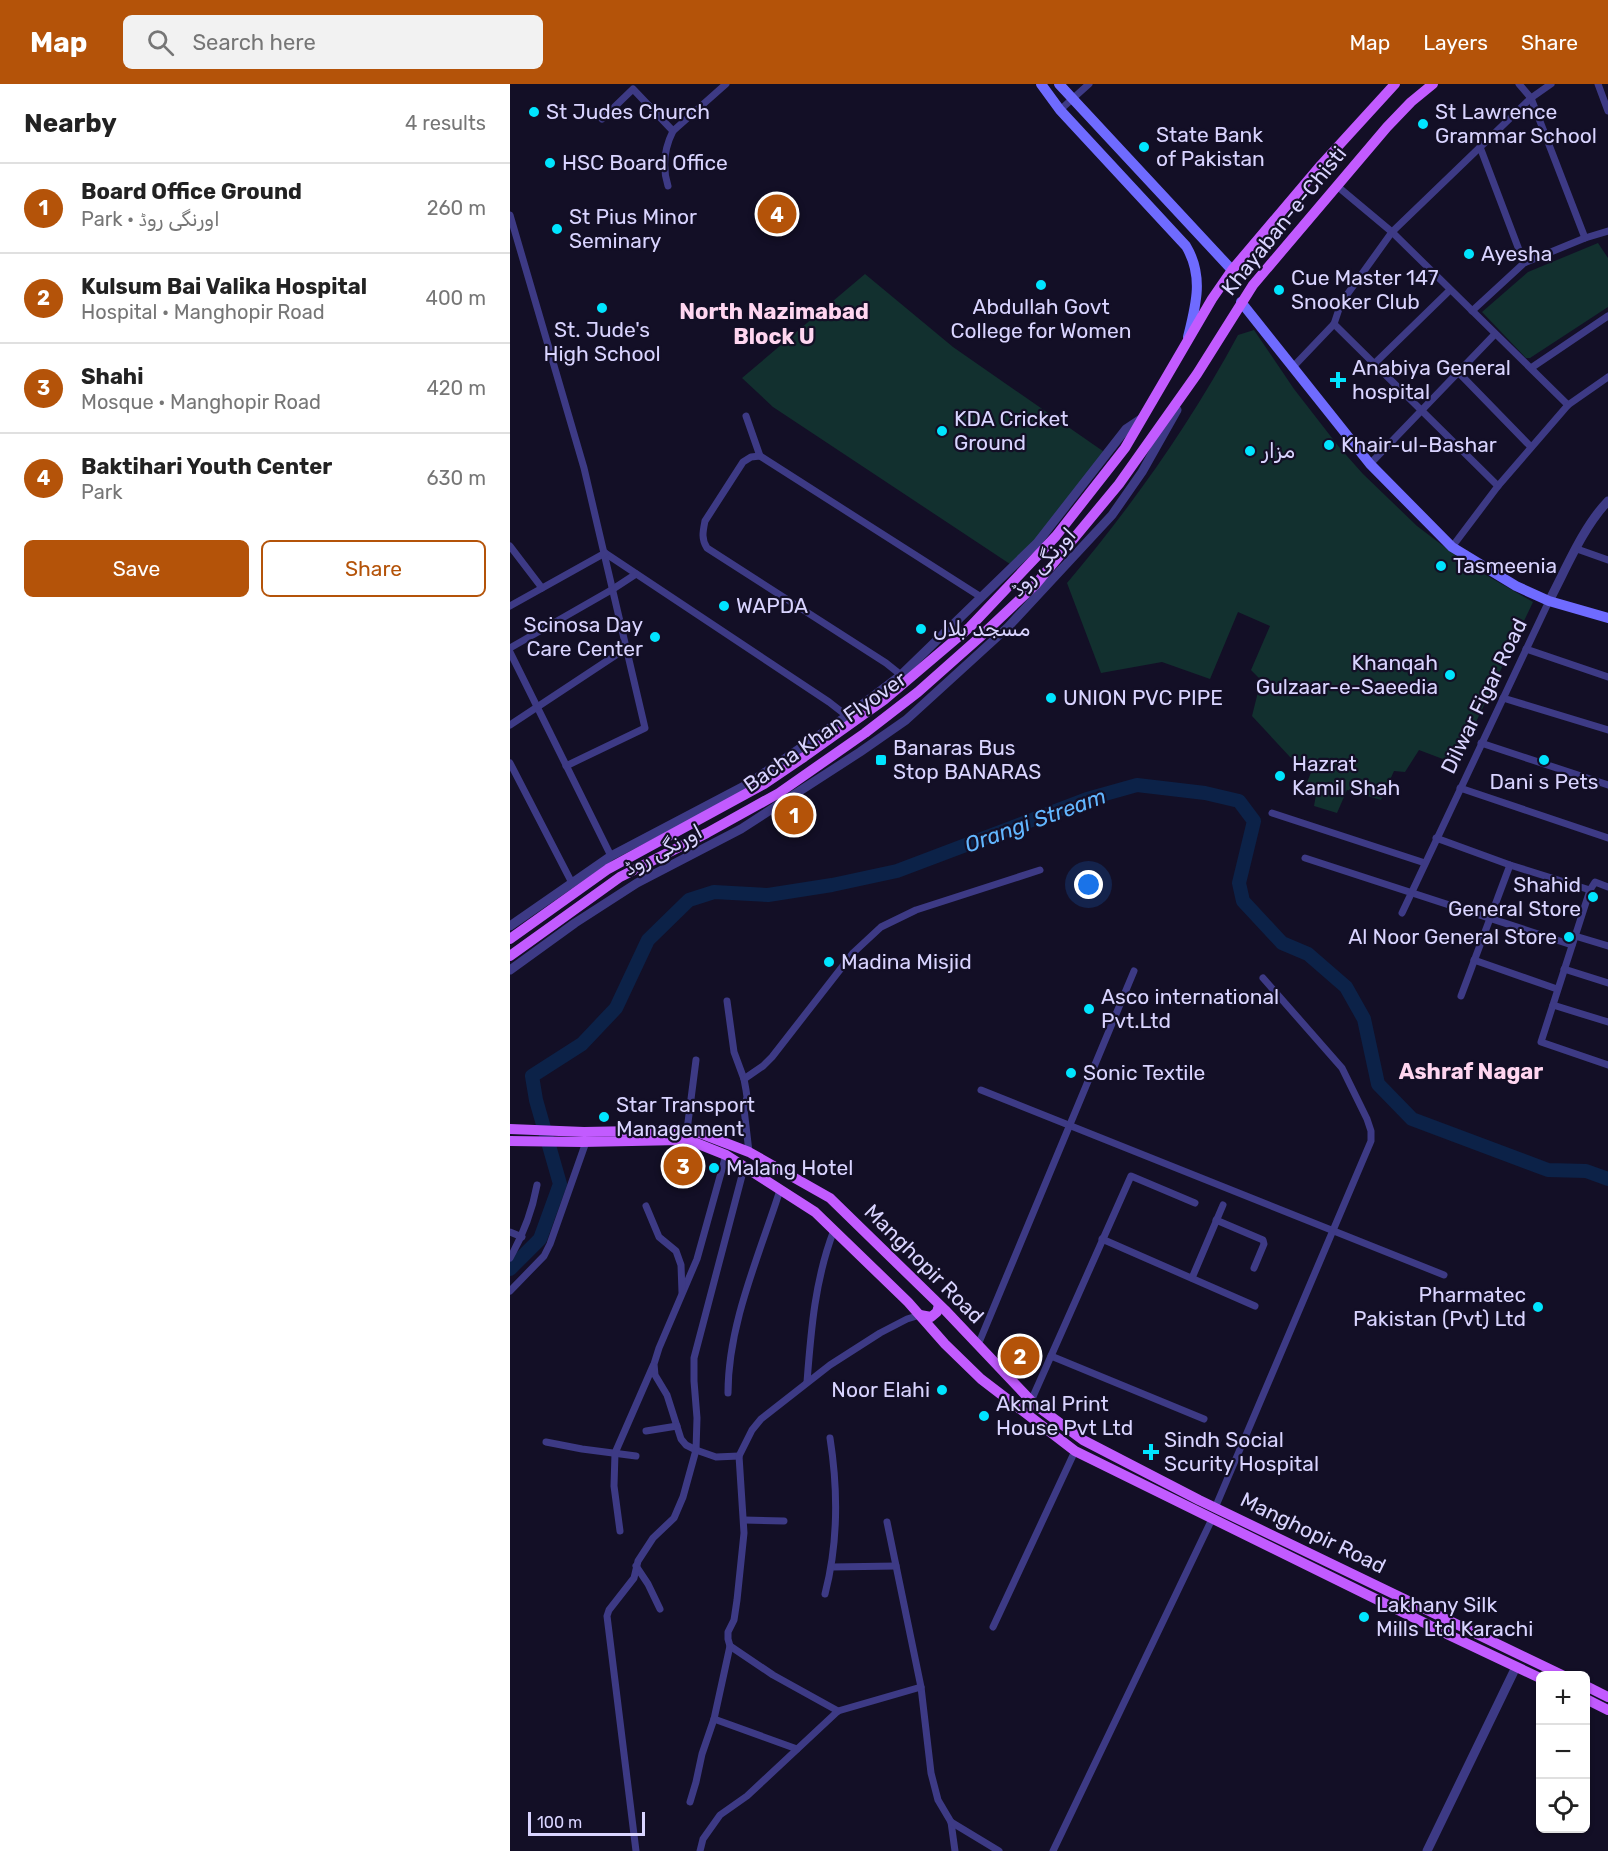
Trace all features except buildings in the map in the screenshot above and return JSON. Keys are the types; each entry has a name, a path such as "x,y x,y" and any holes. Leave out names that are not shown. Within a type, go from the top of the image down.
{"main road":[{"path":"1041,84 1060,110 1190,253 1198,279 1196,302 1186,343"},
{"path":"1059,84 1232,270"},
{"name":"Khayaban-e-Chisti","path":"1106,473 1125,448 1217,291 1232,270 1321,165 1395,84"},
{"name":"Khayaban-e-Chisti","path":"1119,484 1197,374 1253,285 1386,127 1433,84"},
{"path":"1241,302 1292,369 1370,464 1452,547 1516,586 1550,601 1608,618"},
{"name":"Bacha Khan Flyover","path":"510,939 608,869 764,784 884,700 984,613 1056,536 1106,473"},
{"name":"Bacha Khan Flyover","path":"510,956 621,877 778,793 865,733 918,692 1036,584 1119,484"},
{"name":"Manghopir Road","path":"510,1129 584,1139 687,1130 749,1152 830,1198 949,1315 1031,1401 1083,1440 1215,1508 1554,1671"},
{"name":"Manghopir Road","path":"510,1141 681,1140 696,1143 726,1155 815,1212 981,1380 1075,1451 1212,1520 1536,1676"},
{"path":"920,1316 934,1315 939,1305"},
{"path":"934,1331 940,1318 949,1315"},
{"path":"1590,1688 1608,1697"},
{"path":"1590,1701 1608,1710"}],"street":[{"path":"668,186 664,165 668,141 673,131 726,84"},
{"path":"1060,110 1089,84"},
{"path":"1519,84 1531,98 1585,238"},
{"path":"1292,369 1334,324 1341,303 1392,232 1531,98 1551,84"},
{"path":"1598,84 1608,111"},
{"path":"602,119 633,88 673,131"},
{"path":"1480,147 1524,263"},
{"path":"1337,186 1392,232 1568,405"},
{"path":"510,215 581,459 645,728 566,766"},
{"path":"1472,311 1524,263 1608,231"},
{"path":"1374,364 1450,290"},
{"path":"1531,368 1607,320"},
{"path":"1334,324 1498,486"},
{"path":"1370,464 1495,334"},
{"path":"1459,373 1531,447"},
{"name":"اورنگی روڈ","path":"510,970 575,923 637,883 741,829 906,720 1008,627 1112,515 1142,472 1197,374"},
{"path":"1452,547 1498,486 1568,405 1608,377"},
{"path":"746,416 760,456 981,597"},
{"name":"اورنگی روڈ","path":"510,926 611,856 748,783 847,716 901,675 1037,543 1126,429 1141,419"},
{"path":"760,456 751,457 743,462 705,521 702,532 707,548 886,663 901,675"},
{"name":"Dilwar Figar Road","path":"1402,913 1576,549 1600,509 1608,501"},
{"path":"510,546 543,588"},
{"path":"1576,549 1608,560"},
{"path":"605,553 847,716"},
{"path":"510,606 605,553"},
{"path":"611,856 510,650 636,574"},
{"path":"510,725 625,650"},
{"path":"1526,650 1608,677"},
{"path":"1503,698 1608,730"},
{"path":"1482,743 1608,785"},
{"path":"510,763 572,883"},
{"path":"1460,789 1608,838"},
{"path":"1272,813 1425,863"},
{"path":"1436,838 1510,865 1590,890"},
{"path":"1305,858 1572,945"},
{"path":"1461,996 1510,865"},
{"path":"744,1078 763,1066 772,1057 853,953 881,927 916,910 1040,870"},
{"path":"1608,887 1595,882 1590,890 1541,1043 1608,1065"},
{"path":"1575,936 1608,946"},
{"path":"1473,960 1557,989"},
{"path":"1564,969 1608,983"},
{"path":"978,1345 1134,971"},
{"path":"1215,1508 1334,1233 1371,1141 1371,1131 1342,1068 1263,978"},
{"path":"727,1001 734,1052 744,1078 747,1097 744,1109 749,1152"},
{"path":"1553,1005 1608,1022"},
{"path":"687,1130 696,1060"},
{"path":"981,1090 1334,1233 1444,1275"},
{"path":"510,1291 544,1256 550,1245 584,1139"},
{"path":"620,1531 614,1486 615,1453 697,1259 726,1155"},
{"path":"636,1851 607,1616 609,1610 634,1578 636,1566 653,1538 674,1518 683,1497 696,1450 698,1418 693,1381 694,1358 744,1168"},
{"path":"1031,1401 1131,1176 1195,1203"},
{"path":"510,1258 522,1238 533,1208 537,1185"},
{"path":"728,1393 728,1370 735,1330 780,1190"},
{"path":"1192,1278 1223,1204"},
{"path":"646,1206 659,1237 676,1251 681,1265 682,1294"},
{"path":"1216,1220 1263,1240 1264,1244 1254,1268"},
{"path":"807,1382 814,1306 827,1246 834,1230"},
{"path":"510,1232 522,1238"},
{"path":"1102,1239 1255,1306"},
{"path":"690,1802 714,1719 730,1646 728,1638 742,1569 744,1520 739,1456 755,1424 807,1382 880,1333 907,1319 920,1316"},
{"path":"1051,1356 1204,1419"},
{"path":"654,1364 655,1375 667,1395 681,1439 696,1450 716,1457 739,1456"},
{"path":"646,1431 678,1426"},
{"path":"825,1594 832,1567 835,1487 830,1438"},
{"path":"546,1442 636,1456"},
{"path":"993,1627 1075,1451"},
{"path":"744,1520 784,1521"},
{"path":"1053,1851 1212,1520"},
{"path":"887,1522 921,1687 935,1792 942,1809 951,1822 999,1851"},
{"path":"636,1566 660,1609"},
{"path":"832,1567 896,1566"},
{"path":"730,1646 773,1676 838,1712"},
{"path":"1427,1851 1516,1666"},
{"path":"700,1851 704,1839 720,1815 747,1796 838,1712 921,1687"},
{"path":"714,1719 797,1749"},
{"path":"951,1822 956,1851"}],"green space":[{"path":"1598,243 1608,258 1608,307 1530,358 1526,358 1482,312 1528,272"},
{"name":"KDA Cricket Ground","path":"865,274 953,347 1110,456 1013,566 773,407 742,378"},
{"path":"1254,330 1294,389 1363,474 1417,526 1467,564 1533,602 1456,764 1419,750 1405,772 1394,771 1381,800 1347,790 1337,813 1314,806 1317,789 1306,785 1312,770 1290,757 1252,716 1261,680 1251,670 1270,626 1238,612 1210,679 1162,662 1101,673 1067,583 1159,464 1220,368 1238,335"}],"waterway":[{"name":"Orangi Stream","path":"510,1269 540,1239 560,1184 536,1100 532,1076 582,1044 616,1008 648,940 689,900 714,892 768,895 832,885 897,871 1087,799 1137,785 1205,793 1239,801 1254,821 1239,883 1243,901 1282,943 1308,954 1346,987 1364,1019 1378,1084 1412,1119 1548,1170 1586,1171 1608,1179"}],"place":[{"name":"St Judes Church","path":"534,112"},
{"name":"St Lawrence Grammar School","path":"1423,124"},
{"name":"State Bank of Pakistan","path":"1144,147"},
{"name":"HSC Board Office","path":"550,163"},
{"name":"Baktihari Youth Center","path":"777,214"},
{"name":"St Pius Minor Seminary","path":"557,229"},
{"name":"Ayesha","path":"1469,254"},
{"name":"Abdullah Govt College for Women","path":"1041,285"},
{"name":"Cue Master 147 Snooker Club","path":"1279,290"},
{"name":"St. Jude's High School","path":"602,308"},
{"name":"Anabiya General hospital","path":"1338,380"},
{"name":"KDA Cricket Ground","path":"942,431"},
{"name":"Khair-ul-Bashar","path":"1329,445"},
{"name":"مزار","path":"1250,451"},
{"name":"Tasmeenia","path":"1441,566"},
{"name":"WAPDA","path":"724,606"},
{"name":"مسجد بلال","path":"921,629"},
{"name":"Scinosa Day Care Center","path":"655,637"},
{"name":"Khanqah Gulzaar-e-Saeedia","path":"1450,675"},
{"name":"UNION PVC PIPE","path":"1051,698"},
{"name":"Banaras Bus Stop BANARAS","path":"881,760"},
{"name":"Dani s Pets","path":"1544,760"},
{"name":"Hazrat Kamil Shah","path":"1280,776"},
{"name":"Board Office Ground","path":"794,815"},
{"name":"Shahid General Store","path":"1593,897"},
{"name":"Al Noor General Store","path":"1569,937"},
{"name":"Madina Misjid","path":"829,962"},
{"name":"Asco international Pvt.Ltd","path":"1089,1009"},
{"name":"Sonic Textile","path":"1071,1073"},
{"name":"Star Transport Management","path":"604,1117"},
{"name":"Shahi","path":"683,1166"},
{"name":"Malang Hotel","path":"714,1168"},
{"name":"Pharmatec Pakistan (Pvt) Ltd","path":"1538,1307"},
{"name":"Kulsum Bai Valika Hospital","path":"1020,1356"},
{"name":"Noor Elahi","path":"942,1390"},
{"name":"Akmal Print House Pvt Ltd","path":"984,1416"},
{"name":"Sindh Social Scurity Hospital","path":"1151,1452"},
{"name":"Lakhany Silk Mills Ltd Karachi","path":"1364,1617"}],"district":[{"name":"North Nazimabad Block U","path":"774,324"},
{"name":"Ashraf Nagar","path":"1471,1071"}]}
